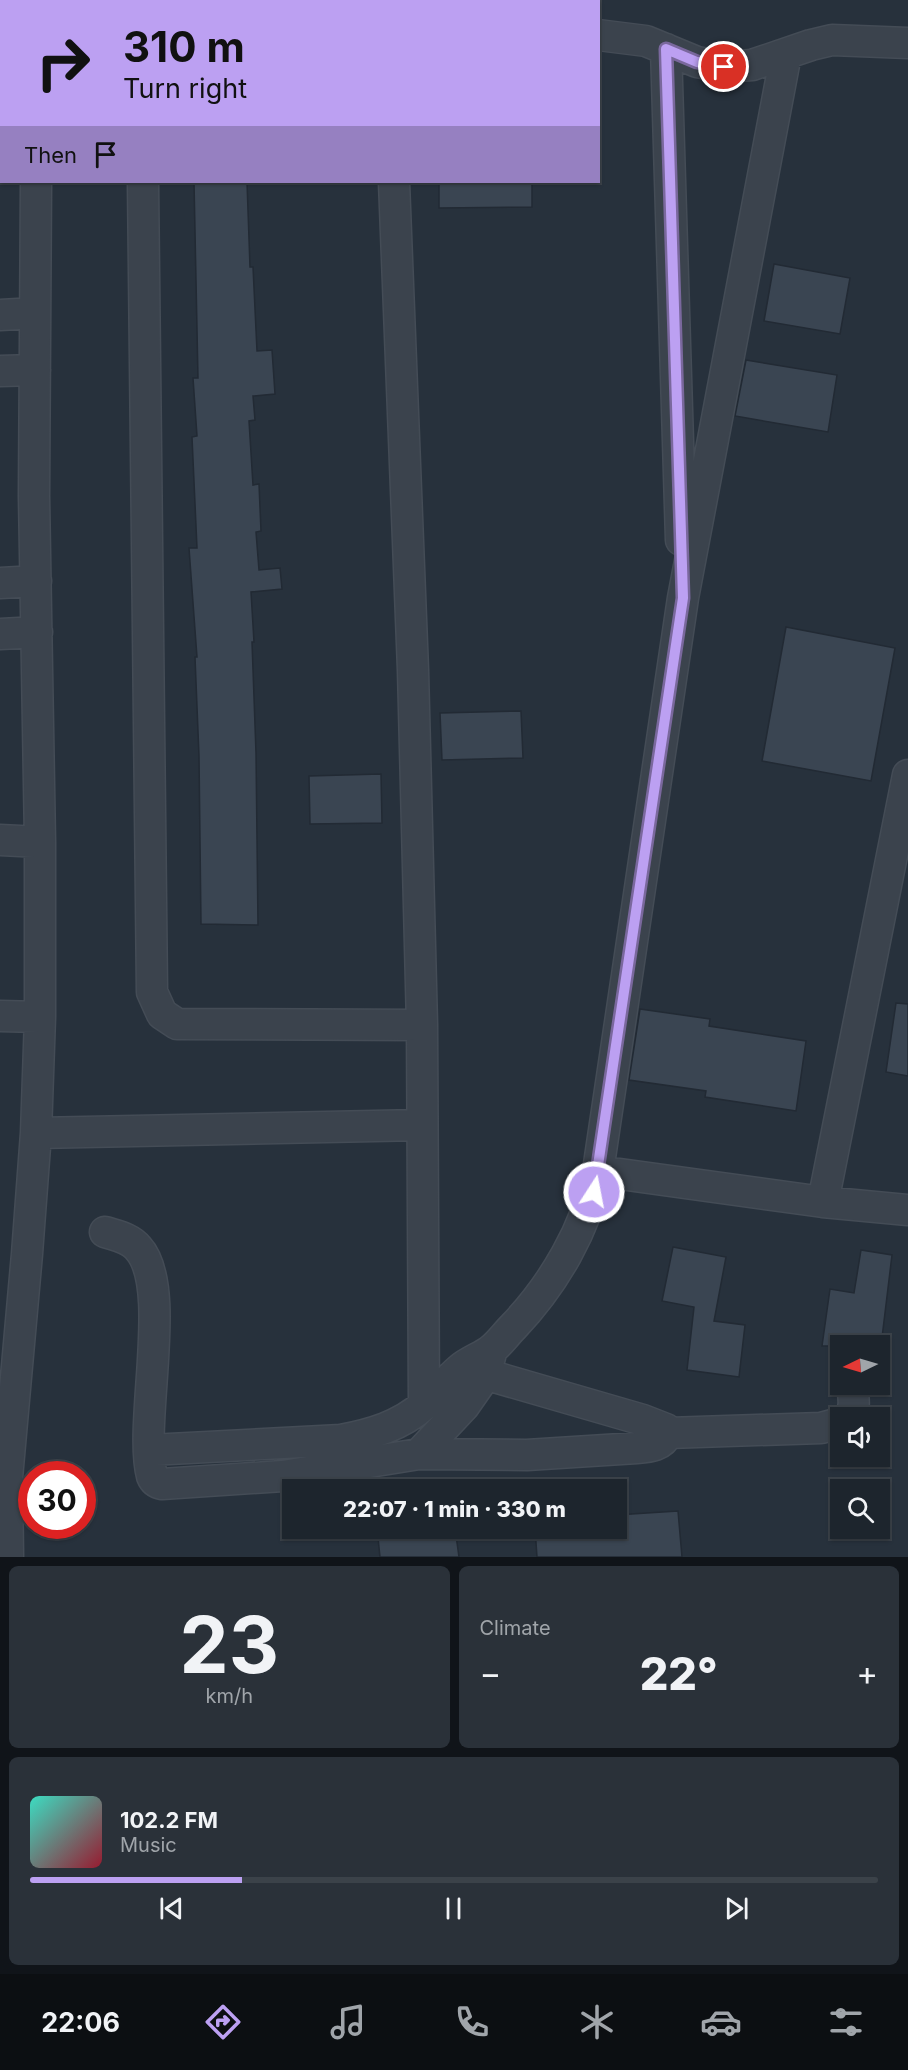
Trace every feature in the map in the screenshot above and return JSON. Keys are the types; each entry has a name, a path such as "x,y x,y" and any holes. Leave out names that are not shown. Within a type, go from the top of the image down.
{"street":[{"path":"600,35 646,41 697,62 724,67 752,65 832,40 908,43"},
{"path":"666,49 683,598"},
{"path":"150,1450 341,1440 370,1435 393,1426 479,1364 524,1315 556,1273 581,1225 594,1192 598,1172 683,598 786,54"},
{"path":"8,1557 4,1478 36,1132 40,1017 36,581 36,183"},
{"path":"143,183 152,992 162,1014 177,1024 198,1026 422,1025"},
{"path":"394,183 413,670 422,1025 424,1405"},
{"path":"0,315 35,313"},
{"path":"0,371 35,370"},
{"path":"0,583 36,581"},
{"path":"0,634 37,632"},
{"path":"823,1202 908,775"},
{"path":"0,840 40,842"},
{"path":"0,1016 40,1017"},
{"path":"36,1132 422,1125"},
{"path":"598,1172 823,1202 908,1210"},
{"path":"105,1233 125,1238 138,1247 147,1260 151,1277 154,1314 150,1450 152,1476 156,1482 162,1484 283,1476 419,1454 526,1455 637,1448 661,1443 668,1433"},
{"path":"479,1364 643,1420 666,1429 668,1433"},
{"path":"419,1454 464,1406 479,1364"},
{"path":"668,1433 821,1428 830,1426"}],"building":[{"path":"194,183 247,183 250,267 253,267 257,351 272,350 275,394 253,396 255,420 249,421 253,485 259,484 261,531 256,532 259,570 280,568 282,589 251,592 254,642 252,642 258,925 201,924 195,657 197,657 189,548 197,548 192,437 197,436 193,378 198,378"},
{"path":"439,183 532,183 532,207 439,208"},
{"path":"774,264 850,278 840,334 764,321"},
{"path":"746,360 837,375 828,432 735,416"},
{"path":"786,627 895,648 871,781 762,761"},
{"path":"521,711 523,758 442,760 440,713"},
{"path":"381,774 382,823 310,824 309,776"},
{"path":"896,1003 908,1004 908,1076 886,1072"},
{"path":"640,1009 710,1019 709,1026 806,1041 796,1111 705,1097 706,1091 629,1080"},
{"path":"673,1247 726,1257 714,1321 745,1325 739,1377 687,1370 694,1307 662,1301"},
{"path":"861,1250 892,1255 882,1335 830,1335 830,1346 822,1346 830,1289 854,1293"},
{"path":"678,1511 682,1557 537,1557 536,1539 627,1539 627,1514"},
{"path":"378,1539 457,1539 459,1557 380,1557"}],"route":[{"path":"594,1192 683,598 666,49 697,62 724,67"}]}
